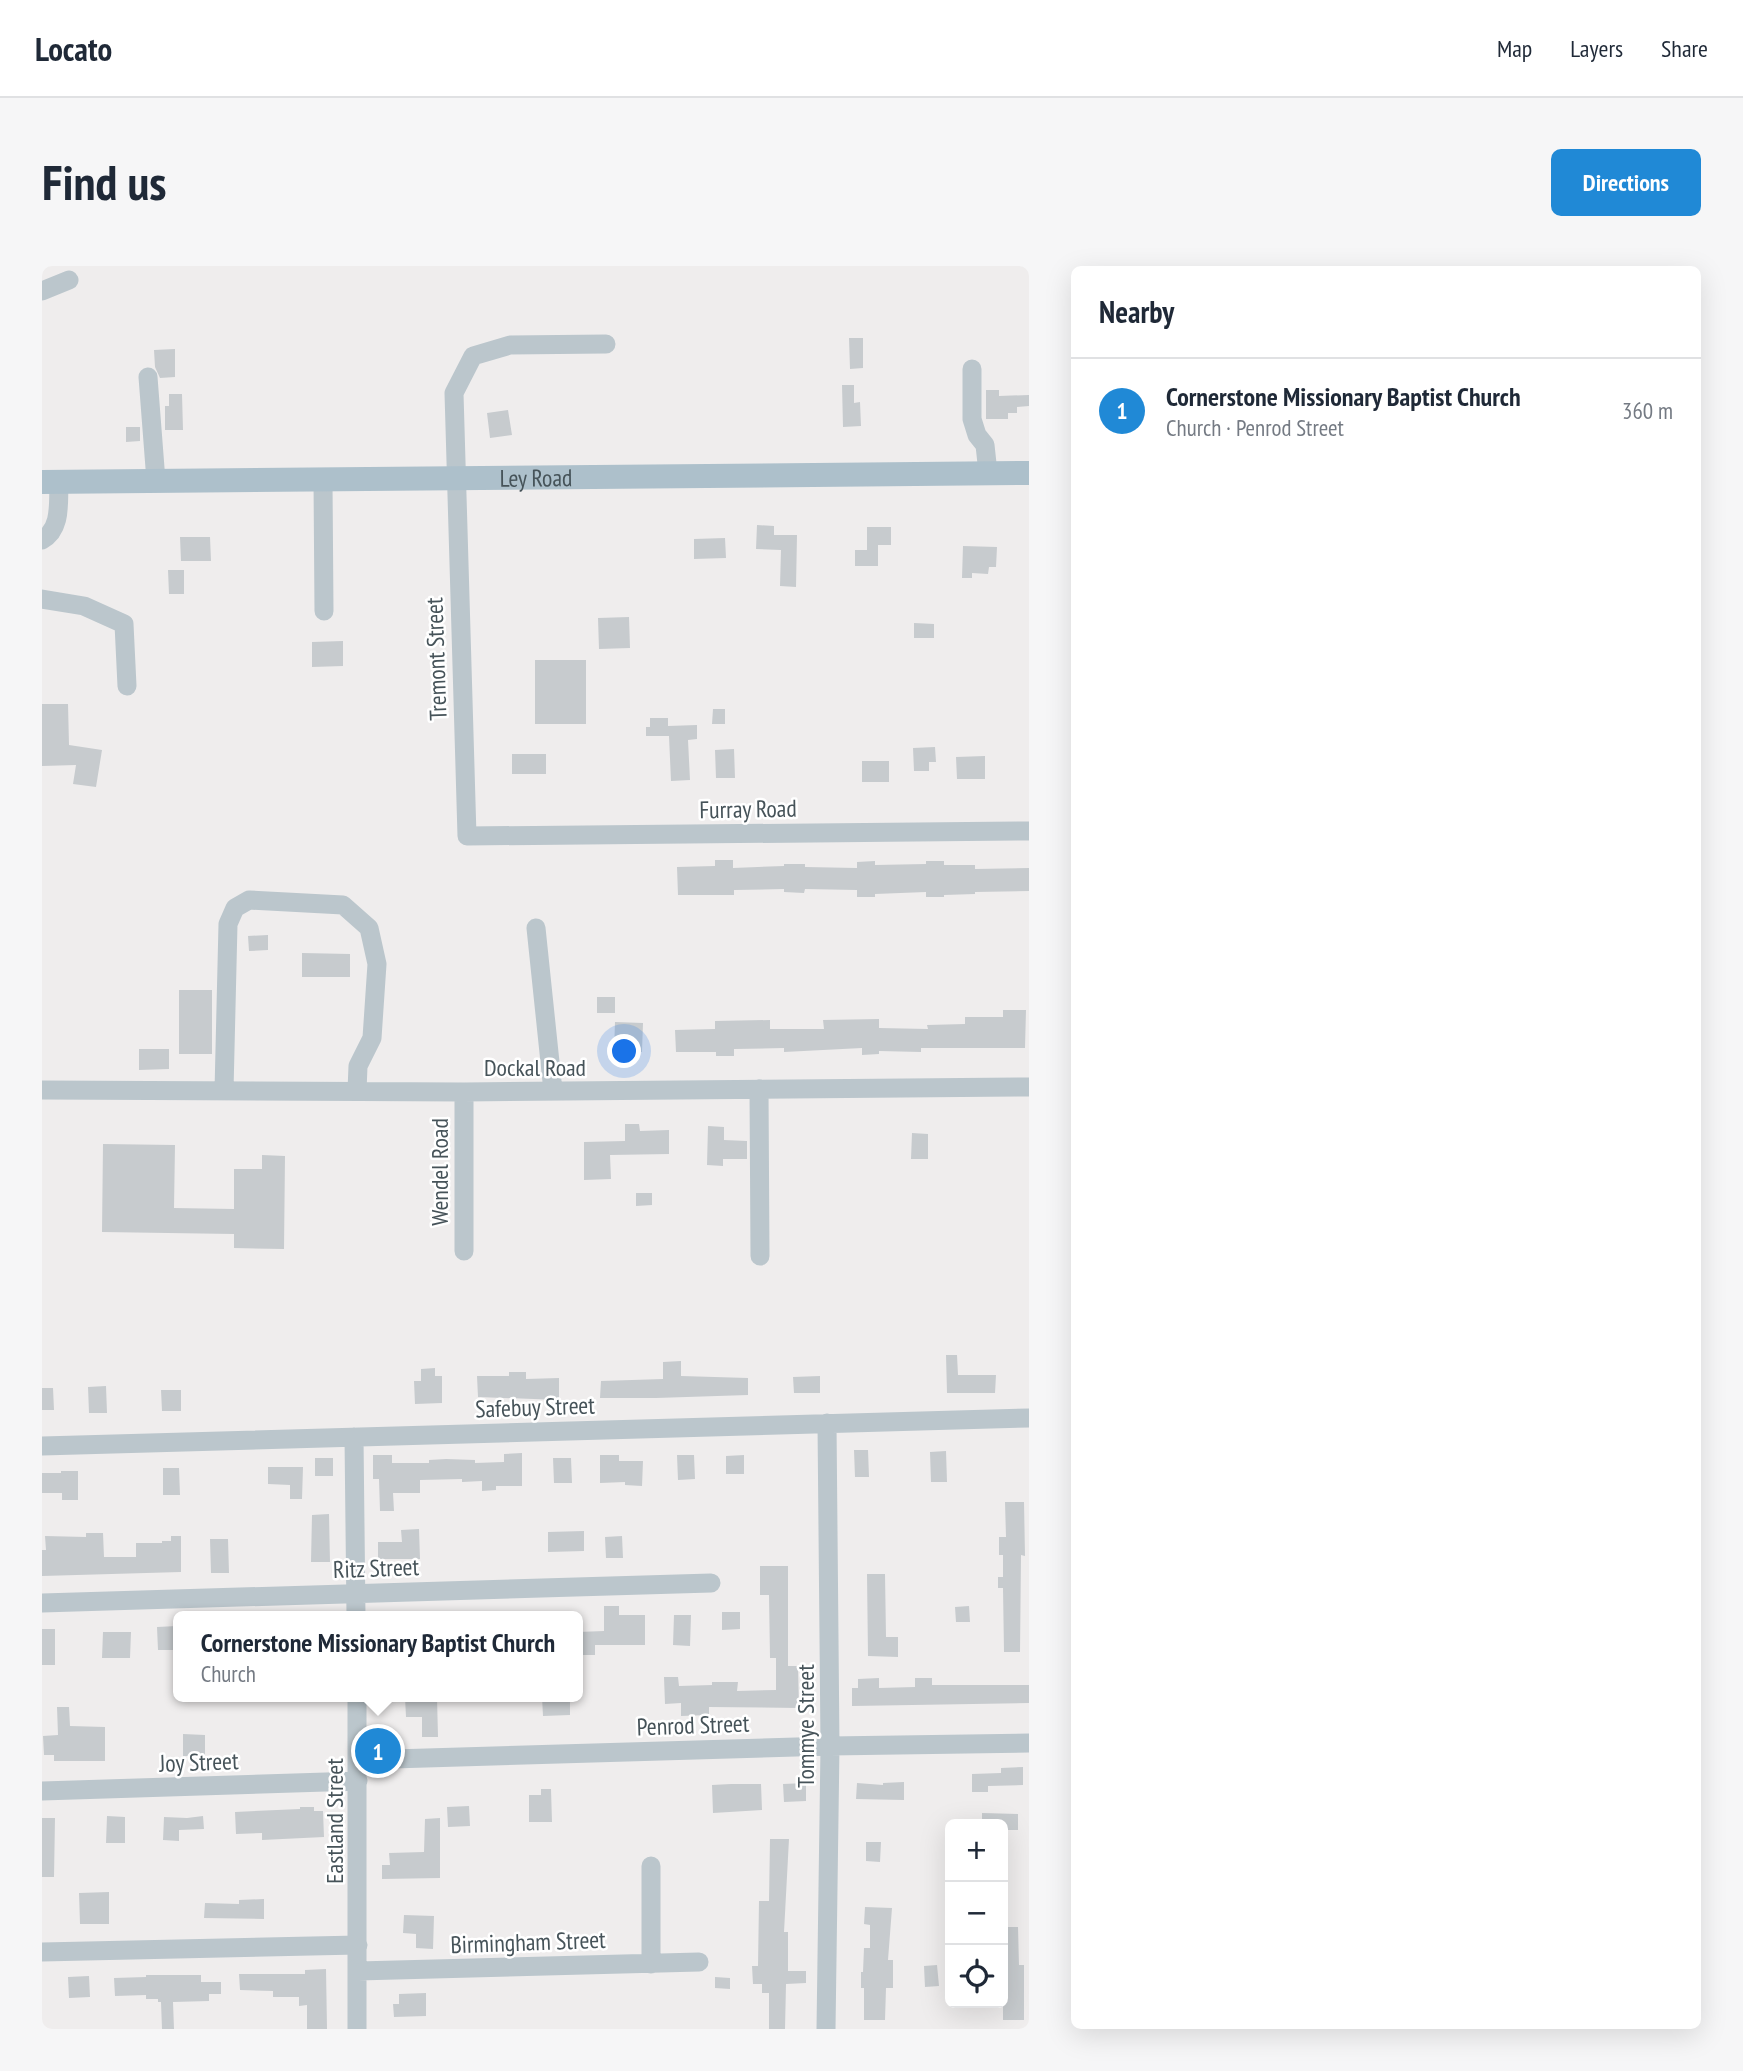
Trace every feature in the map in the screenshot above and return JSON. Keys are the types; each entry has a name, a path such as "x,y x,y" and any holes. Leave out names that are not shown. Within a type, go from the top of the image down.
{"main road":[{"name":"Ley Road","path":"50,482 1029,473"}],"street":[{"path":"42,291 69,280"},
{"name":"Tremont Street","path":"467,836 454,393 473,356 510,345 606,344"},
{"path":"972,369 972,419 977,435 985,445 988,473"},
{"path":"148,377 156,481"},
{"path":"323,480 324,611"},
{"path":"42,540 49,536 56,526 50,482"},
{"path":"42,599 84,606 124,624 127,686"},
{"name":"Furray Road","path":"467,836 1029,831"},
{"path":"224,1091 228,924 235,908 248,900 343,905 369,928 377,964 372,1038 358,1066 357,1091"},
{"path":"536,928 553,1091"},
{"name":"Dockal Road","path":"42,1090 464,1092 1029,1087"},
{"path":"759,1089 760,1256"},
{"name":"Wendel Road","path":"464,1092 464,1251"},
{"name":"Safebuy Street","path":"42,1446 1029,1418"},
{"name":"Tommye Street","path":"826,2029 830,1746 827,1423"},
{"path":"354,1437 356,1611"},
{"name":"Ritz Street","path":"42,1603 711,1583"},
{"name":"Eastland Street","path":"357,1702 358,1971"},
{"name":"Penrod Street","path":"359,1760 1029,1743"},
{"name":"Joy Street","path":"42,1791 358,1781"},
{"path":"651,1866 651,1964"},
{"path":"42,1952 358,1945"},
{"name":"Birmingham Street","path":"358,1971 699,1962"},
{"path":"357,2029 358,1971"}],"building":[{"path":"849,338 863,338 863,368 850,369"},
{"path":"175,349 175,377 160,378 155,367 154,350"},
{"path":"842,385 854,385 854,403 860,402 861,426 843,427"},
{"path":"986,390 999,390 999,396 1029,395 1029,406 1017,407 1017,413 1008,413 1008,419 986,419"},
{"path":"169,394 182,394 183,430 165,430 165,406 169,406"},
{"path":"508,410 512,435 490,438 487,413"},
{"path":"126,427 140,427 140,441 126,442"},
{"path":"757,525 774,526 774,535 797,535 796,587 780,586 781,550 756,549"},
{"path":"867,527 891,527 891,545 878,545 878,566 855,566 855,550 867,550"},
{"path":"180,537 210,537 211,561 181,561"},
{"path":"725,538 726,558 694,559 694,539"},
{"path":"963,546 997,547 996,567 989,567 988,574 972,573 972,578 962,578"},
{"path":"168,570 184,570 184,594 169,594"},
{"path":"629,617 630,648 599,649 598,618"},
{"path":"914,623 934,624 934,638 914,638"},
{"path":"343,641 343,666 312,667 312,642"},
{"path":"535,660 586,660 586,724 535,724"},
{"path":"42,704 68,704 69,745 102,750 96,787 73,784 76,765 42,766"},
{"path":"713,709 725,709 725,724 712,724"},
{"path":"650,718 668,718 668,726 697,725 697,739 688,740 690,780 671,781 669,736 646,736"},
{"path":"935,747 936,762 929,762 929,771 914,771 913,748"},
{"path":"734,749 735,778 716,778 715,750"},
{"path":"512,754 546,754 546,774 512,774"},
{"path":"985,756 985,779 957,779 956,757"},
{"path":"862,761 889,761 889,782 862,782"},
{"path":"715,860 733,860 733,868 805,864 805,867 857,868 857,862 875,861 875,865 944,861 944,865 975,865 975,869 1029,868 1029,891 975,892 944,897 926,897 926,892 857,897 857,890 805,889 804,893 784,892 784,889 734,890 734,895 678,895 677,867 715,866"},
{"path":"268,935 268,950 249,951 248,936"},
{"path":"302,953 350,954 350,977 302,977"},
{"path":"179,990 212,990 212,1054 179,1054"},
{"path":"597,997 615,997 615,1013 597,1013"},
{"path":"1003,1010 1026,1010 1025,1048 921,1048 921,1052 879,1051 879,1054 862,1055 862,1048 784,1052 784,1048 734,1049 734,1056 716,1056 716,1052 676,1052 675,1030 715,1029 715,1021 770,1020 770,1029 824,1029 823,1020 879,1019 879,1028 928,1029 927,1025 965,1024 965,1017 1003,1017"},
{"path":"615,1022 643,1023 642,1052 614,1051"},
{"path":"139,1049 169,1049 169,1069 139,1070"},
{"path":"625,1124 639,1124 640,1131 669,1130 669,1154 610,1155 611,1179 584,1180 584,1142 625,1141"},
{"path":"708,1126 724,1127 724,1140 747,1141 747,1159 723,1159 723,1166 707,1165"},
{"path":"912,1133 928,1134 928,1159 911,1159"},
{"path":"103,1144 175,1145 174,1208 234,1209 234,1169 262,1169 262,1155 285,1156 284,1249 234,1248 234,1234 102,1232"},
{"path":"636,1193 652,1193 652,1205 636,1206"},
{"path":"946,1355 957,1355 958,1375 996,1375 995,1393 947,1393"},
{"path":"681,1361 681,1376 748,1378 748,1395 600,1398 601,1381 663,1379 663,1362"},
{"path":"435,1368 435,1376 442,1376 442,1403 415,1404 414,1381 421,1381 421,1369"},
{"path":"509,1372 526,1372 526,1379 559,1378 559,1400 478,1397 477,1376 509,1376"},
{"path":"820,1376 820,1393 794,1393 793,1377"},
{"path":"106,1386 107,1413 89,1413 88,1387"},
{"path":"42,1388 53,1388 54,1410 42,1410"},
{"path":"161,1390 181,1390 181,1411 162,1411"},
{"path":"854,1450 868,1450 869,1477 855,1477"},
{"path":"946,1451 947,1482 931,1482 930,1452"},
{"path":"522,1453 522,1486 496,1486 496,1490 482,1491 482,1481 420,1480 420,1493 393,1493 394,1511 380,1511 379,1479 373,1479 373,1455 392,1455 392,1463 429,1463 429,1460 446,1459 475,1460 475,1463 504,1462 504,1454"},
{"path":"600,1455 619,1455 619,1461 643,1461 642,1486 625,1485 625,1482 600,1483"},
{"path":"677,1455 694,1455 695,1479 678,1480"},
{"path":"744,1455 744,1474 726,1474 726,1456"},
{"path":"315,1458 333,1458 333,1476 315,1476"},
{"path":"553,1458 571,1458 572,1483 554,1483"},
{"path":"268,1467 303,1467 302,1499 290,1499 290,1485 268,1484"},
{"path":"163,1468 179,1468 180,1495 163,1495"},
{"path":"78,1471 78,1500 62,1500 62,1493 42,1493 42,1473"},
{"path":"1005,1502 1024,1502 1025,1556 1021,1555 1020,1652 1004,1652 1003,1588 998,1588 998,1577 1003,1577 1003,1555 999,1555 999,1537 1006,1537"},
{"path":"329,1514 330,1562 311,1562 312,1515"},
{"path":"419,1529 420,1559 378,1559 378,1542 402,1542 401,1530"},
{"path":"584,1531 584,1551 548,1552 548,1532"},
{"path":"86,1533 103,1533 104,1557 136,1557 136,1543 162,1543 171,1541 171,1536 181,1536 181,1572 42,1576 45,1536 86,1537"},
{"path":"622,1536 623,1558 606,1558 605,1537"},
{"path":"210,1539 228,1539 229,1573 211,1573"},
{"path":"760,1566 788,1566 788,1666 798,1666 799,1708 709,1707 709,1715 681,1716 681,1703 665,1704 664,1677 678,1677 679,1686 738,1682 737,1691 776,1690 776,1658 770,1658 769,1595 760,1595"},
{"path":"867,1574 885,1574 886,1637 898,1637 898,1657 868,1656"},
{"path":"604,1606 619,1606 619,1615 645,1615 645,1645 595,1645 595,1655 583,1655 583,1632 604,1631"},
{"path":"969,1606 970,1622 956,1622 955,1607"},
{"path":"722,1612 740,1612 740,1629 722,1630"},
{"path":"674,1615 691,1615 690,1646 673,1645"},
{"path":"173,1626 173,1650 158,1650 157,1627"},
{"path":"42,1629 55,1629 55,1665 42,1665"},
{"path":"103,1632 131,1632 130,1658 102,1658"},
{"path":"879,1678 879,1688 915,1687 915,1678 932,1678 932,1685 1029,1685 1029,1703 852,1706 852,1688 858,1688 858,1679"},
{"path":"405,1702 437,1702 438,1737 422,1737 422,1717 406,1717"},
{"path":"542,1702 570,1702 570,1715 543,1716"},
{"path":"57,1707 69,1707 70,1726 105,1727 105,1761 54,1761 54,1755 44,1755 43,1736 58,1735"},
{"path":"183,1734 205,1735 205,1756 183,1756"},
{"path":"1023,1767 1023,1785 988,1786 988,1792 972,1792 972,1774 1001,1773 1001,1768"},
{"path":"904,1782 904,1800 856,1799 857,1783 883,1785"},
{"path":"806,1783 806,1801 784,1802 783,1784"},
{"path":"761,1784 762,1810 713,1813 712,1785"},
{"path":"541,1789 551,1789 552,1822 529,1822 529,1795 541,1795"},
{"path":"469,1806 470,1826 448,1827 447,1807"},
{"path":"314,1807 314,1811 323,1811 324,1837 262,1840 262,1833 236,1834 235,1812"},
{"path":"982,1813 1018,1814 1018,1830 1008,1830 1008,1819 982,1819"},
{"path":"107,1816 125,1817 125,1843 106,1843"},
{"path":"203,1816 204,1829 179,1830 179,1841 163,1840 164,1817"},
{"path":"42,1818 55,1818 54,1877 42,1877"},
{"path":"440,1818 440,1878 382,1879 382,1865 390,1865 389,1853 424,1852 425,1819"},
{"path":"770,1839 789,1839 784,1932 788,1932 788,1971 806,1971 806,1983 786,1984 785,2029 769,2029 769,1993 762,1993 762,1984 753,1984 752,1966 758,1966 759,1901 769,1901"},
{"path":"866,1842 881,1842 880,1862 866,1861"},
{"path":"109,1892 109,1924 80,1924 79,1893"},
{"path":"264,1899 264,1919 204,1918 205,1903 239,1904 239,1900"},
{"path":"865,1907 892,1908 888,1960 893,1960 893,1988 886,1988 885,2020 864,2020 861,1972 864,1948 870,1948 870,1925 864,1924"},
{"path":"404,1915 434,1916 433,1949 416,1948 416,1934 403,1933"},
{"path":"1008,1927 1018,1927 1019,1965 1024,1965 1024,2020 1003,2020 1003,2008 1008,2008"},
{"path":"937,1965 939,1986 925,1987 924,1966"},
{"path":"326,1969 327,2029 307,2029 307,2005 299,2006 299,1997 273,1997 273,1991 240,1990 239,1974 305,1974 305,1970"},
{"path":"201,1975 201,1982 221,1982 221,1994 209,1994 209,2001 173,2002 174,2029 162,2029 161,2002 158,2002 158,1999 146,1999 146,1995 115,1996 114,1978"},
{"path":"89,1976 90,1997 69,1998 68,1977"},
{"path":"715,1977 730,1978 730,1989 715,1988"},
{"path":"426,1993 426,2016 394,2017 393,2004 399,2004 399,1994"}],"place":[{"name":"Cornerstone Missionary Baptist Church","path":"378,1751"}]}
